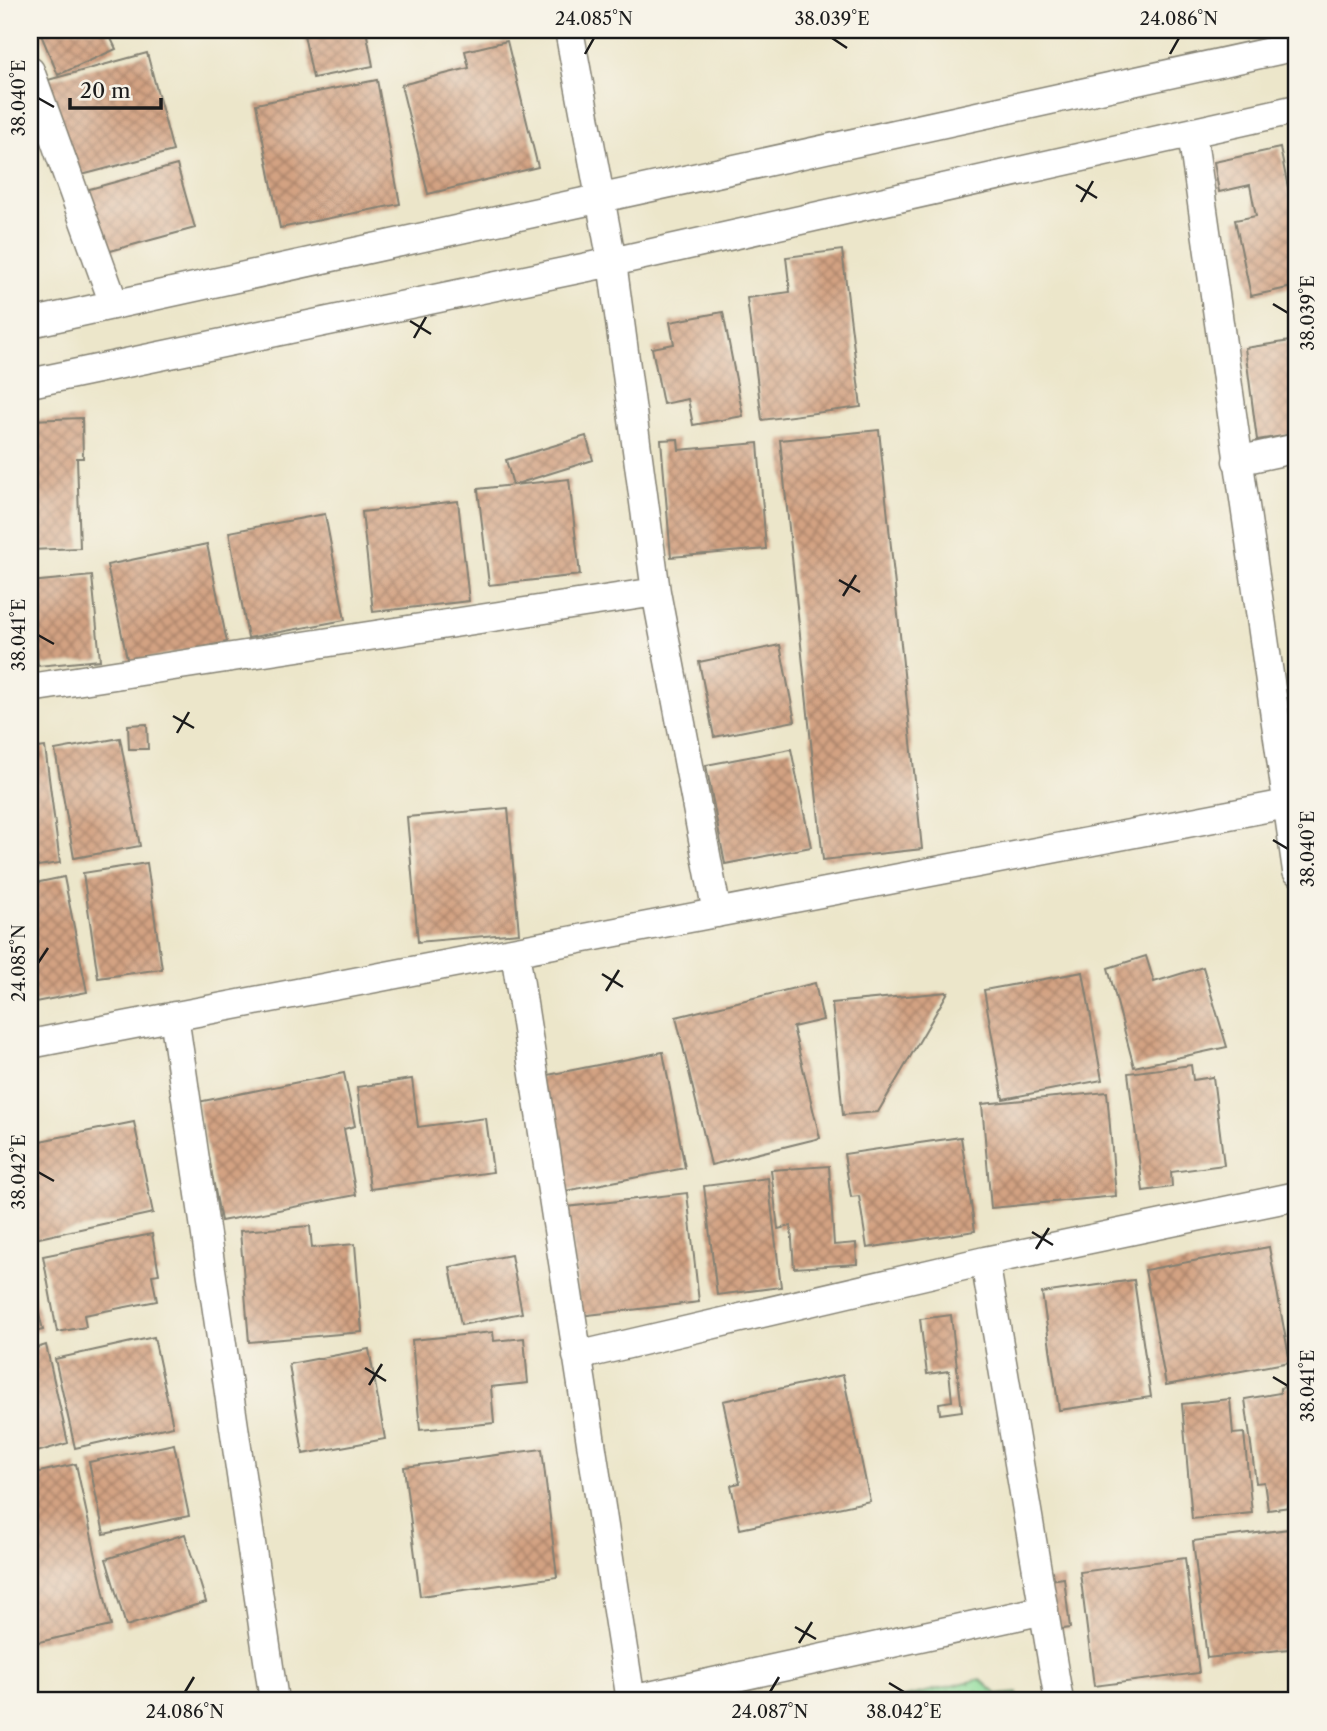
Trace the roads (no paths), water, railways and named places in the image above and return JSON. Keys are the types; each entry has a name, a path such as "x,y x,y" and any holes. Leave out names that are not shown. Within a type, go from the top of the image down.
{"street":[{"path":"569,30 612,262 656,592 717,913"},
{"path":"30,323 1297,46"},
{"path":"30,71 114,304"},
{"path":"30,383 612,262 1297,109"},
{"path":"1192,132 1237,461 1292,803 1297,871"},
{"path":"1237,461 1297,448"},
{"path":"30,688 656,592"},
{"path":"30,1044 1292,803"},
{"path":"515,952 631,1701 1044,1610"},
{"path":"174,1016 274,1701"},
{"path":"577,1356 985,1261 1297,1196"},
{"path":"985,1261 1059,1701"}]}
